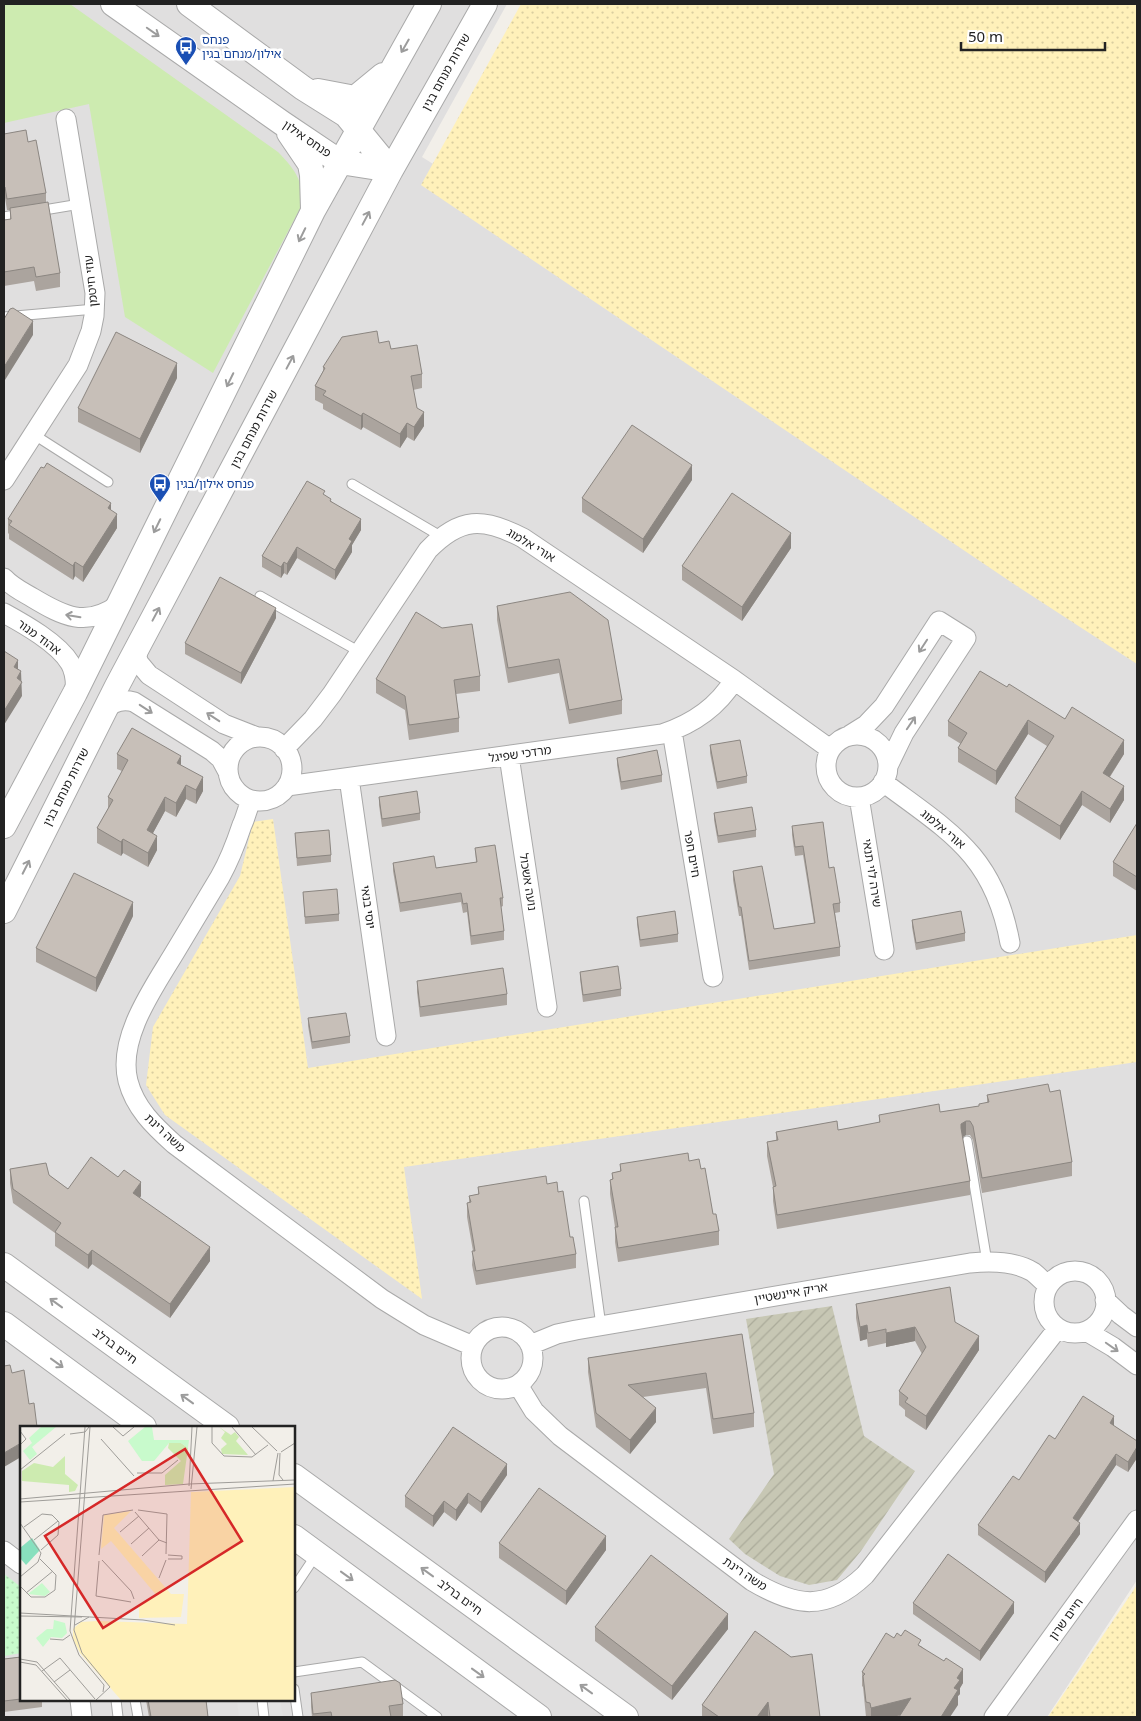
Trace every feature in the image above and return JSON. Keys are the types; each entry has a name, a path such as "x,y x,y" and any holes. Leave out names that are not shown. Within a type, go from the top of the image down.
{"street":[{"name":"פנחס אילון","path":"113,4 340,162 391,170"},
{"path":"189,4 303,88 346,115 391,170"},
{"path":"4,826 75,693 313,212 429,4"},
{"name":"שדרות מנחם בגין","path":"4,911 138,647 391,170 485,4"},
{"path":"303,88 354,98 392,68"},
{"name":"עוזי חיטמן","path":"7,469 33,434 81,358 91,331 94,294 66,119"},
{"path":"282,123 310,164 313,212"},
{"name":"אורי אלמוג","path":"284,749 318,713 428,550 442,537 460,526 481,523 491,524 512,532 734,680 830,749"},
{"path":"4,578 12,586 67,616 82,618 96,616 118,605"},
{"name":"אהוד מנור","path":"4,614 54,646 66,658 74,672 75,693"},
{"path":"939,621 966,638 904,733 886,774 873,793 859,797 849,796 840,792 830,782 826,773 826,763 830,749 837,741 850,735 866,725 884,706 939,621"},
{"path":"138,647 137,658 149,676 224,724 257,737 272,739 284,749 292,767 291,777 287,786 280,794 262,801 252,800 235,790 228,772 228,762 236,748 243,741 257,737"},
{"name":"מרדכי שפיגל","path":"287,786 653,736 690,724 706,713 721,698 734,680"},
{"path":"104,712 116,702 124,700 134,702 212,751 221,759 228,772"},
{"name":"חיים חפר","path":"672,731 713,977"},
{"path":"850,735 864,735 874,739 884,750 886,774"},
{"name":"נועה אשכול","path":"509,756 547,1008"},
{"name":"אורי אלמוג","path":"886,774 975,857 996,893 1010,943"},
{"name":"יוסי בנאי","path":"349,778 386,1036"},
{"name":"שירה לוי תנאי","path":"859,797 884,950"},
{"name":"משה רינת","path":"252,800 221,874 150,996 134,1028 128,1046 126,1063 128,1080 133,1096 142,1112 155,1128 174,1144 382,1299 424,1325 473,1346"},
{"name":"אריק איינשטיין","path":"530,1345 557,1334 970,1263 1009,1264 1033,1272 1048,1286"},
{"name":"חיים ברלב","path":"4,1265 226,1426"},
{"path":"1072,1271 1082,1272 1099,1282 1105,1300 1105,1309 1101,1318 1086,1331 1072,1333 1058,1328 1048,1318 1044,1309 1044,1295 1048,1286 1063,1273 1072,1271"},
{"path":"1105,1300 1137,1327"},
{"path":"4,1324 143,1426"},
{"path":"500,1327 509,1328 526,1338 530,1345 533,1356 532,1365 525,1379 518,1385 508,1389 499,1390 481,1382 471,1365 470,1356 473,1346 478,1337 486,1331 500,1327"},
{"name":"משה רינת","path":"518,1385 534,1411 560,1436 752,1581 778,1595 804,1602 816,1602 841,1594 854,1586 865,1575 1058,1328"},
{"path":"1086,1331 1113,1347 1137,1365"},
{"name":"חיים ברלב","path":"295,1477 626,1717"},
{"name":"חיים שרון","path":"994,1717 1137,1520"},
{"path":"295,1538 539,1717"},
{"path":"4,1551 20,1563"},
{"path":"80,1701 82,1717"}],"lane":[{"path":"4,217 80,204"},
{"path":"4,317 94,308"},
{"path":"33,434 108,482"},
{"path":"352,484 442,537"},
{"path":"260,596 360,652"},
{"path":"967,1142 987,1262"},
{"path":"584,1200 601,1326"},
{"path":"295,1587 317,1554"},
{"path":"295,1672 362,1662 437,1717"},
{"path":"295,1696 298,1717"},
{"path":"116,1701 118,1717"},
{"path":"135,1701 138,1717"},
{"path":"262,1701 264,1717"}],"shaded area":[{"path":"4,4 507,4 422,157 1137,606 1137,1580 1047,1717 4,1717"},
{"path":"832,1306 864,1436 915,1471 861,1551 837,1580 809,1585 780,1576 745,1554 729,1539 774,1474 746,1319"},
{"path":"237,1701 280,1701 283,1717 239,1717"}],"green space":[{"path":"4,4 70,4 278,152 297,176 301,188 302,205 213,373 125,317 89,104 4,123"},
{"path":"4,1574 20,1586 20,1653 4,1656"}],"sand":[{"path":"521,4 1137,4 1137,664 1020,588 421,185"},
{"path":"273,819 308,1068 1137,935 1137,1062 404,1167 422,1299 165,1115 146,1085 153,1027 240,876 253,822"},
{"path":"1137,1585 1137,1717 1048,1717"}],"building":[{"path":"26,130 28,142 36,140 46,193 7,199 4,187 4,134"},
{"path":"48,202 60,273 36,277 34,267 4,272 4,220 11,219 10,208"},
{"path":"13,308 33,321 4,367 4,319 10,309"},
{"path":"377,331 379,343 389,341 391,349 417,345 422,374 411,376 417,408 424,412 414,427 407,423 400,434 363,413 361,416 323,395 326,391 315,386 325,368 323,367 342,337"},
{"path":"116,332 177,363 140,439 78,408"},
{"path":"632,425 692,465 643,539 582,498"},
{"path":"47,463 111,503 108,508 117,514 83,567 75,562 73,566 9,525 12,521 8,519 41,467 44,468"},
{"path":"307,481 325,491 323,494 331,499 330,501 361,519 349,539 352,541 335,570 297,547 287,564 284,562 281,567 262,556"},
{"path":"732,493 791,533 742,607 682,566"},
{"path":"220,577 276,608 241,673 185,643"},
{"path":"570,592 608,620 622,700 569,710 559,659 508,668 497,606"},
{"path":"416,612 442,628 472,624 480,676 454,680 459,718 409,725 405,696 376,679"},
{"path":"4,651 18,660 14,667 21,671 17,678 22,682 4,711"},
{"path":"980,671 1007,687 1009,684 1065,719 1072,707 1124,740 1103,773 1124,786 1110,809 1082,791 1060,826 1015,798 1054,736 1028,720 996,771 958,748 967,733 948,721"},
{"path":"132,728 181,756 177,763 203,777 196,790 186,785 176,803 165,797 147,830 157,836 148,853 123,839 121,842 97,828 113,800 108,797 128,760 117,754"},
{"path":"740,740 747,776 717,782 710,745"},
{"path":"657,750 662,775 621,782 617,758"},
{"path":"417,791 420,813 382,819 379,797"},
{"path":"752,807 756,830 718,836 714,813"},
{"path":"823,822 829,868 834,867 840,903 833,904 840,947 749,961 741,907 739,907 733,871 762,866 774,929 815,923 803,846 795,847 792,826"},
{"path":"1137,823 1137,877 1113,862"},
{"path":"329,830 331,855 297,858 295,833"},
{"path":"495,845 503,898 500,898 504,931 471,936 467,903 463,904 461,893 400,903 393,863 434,856 436,868 477,862 475,848"},
{"path":"74,873 133,902 96,978 36,948"},
{"path":"337,889 339,914 305,917 303,892"},
{"path":"675,911 678,934 640,940 637,917"},
{"path":"961,911 965,933 916,943 912,920"},
{"path":"618,966 621,989 583,995 580,972"},
{"path":"503,968 507,994 420,1007 417,981"},
{"path":"346,1013 350,1036 312,1042 308,1018"},
{"path":"1048,1084 1050,1092 1060,1090 1072,1162 982,1178 973,1126 970,1121 966,1121 961,1124 961,1128 970,1181 777,1215 773,1187 776,1186 767,1142 778,1140 776,1132 837,1121 838,1130 880,1122 879,1115 939,1104 940,1112 979,1106 979,1104 989,1102 987,1095"},
{"path":"688,1153 689,1161 699,1159 701,1169 705,1168 713,1214 716,1214 719,1231 618,1248 615,1227 618,1227 610,1180 613,1179 612,1173 621,1171 620,1164"},
{"path":"91,1157 118,1177 124,1170 141,1182 133,1193 210,1247 170,1304 92,1250 88,1255 55,1232 61,1223 13,1189 10,1169 46,1163 49,1175 68,1189"},
{"path":"546,1176 547,1184 557,1182 558,1192 563,1191 570,1237 573,1237 576,1254 476,1271 472,1251 475,1251 467,1203 471,1202 469,1196 479,1194 478,1187"},
{"path":"950,1287 955,1322 979,1336 926,1416 905,1402 908,1398 899,1391 926,1347 915,1327 886,1333 886,1329 868,1333 867,1325 860,1327 856,1304"},
{"path":"742,1334 754,1413 713,1419 706,1373 628,1385 656,1408 630,1440 596,1413 588,1358"},
{"path":"10,1365 12,1373 24,1370 29,1404 34,1403 37,1426 20,1426 20,1444 4,1453 4,1366"},
{"path":"1083,1396 1114,1416 1110,1423 1137,1441 1137,1447 1128,1462 1116,1454 1073,1518 1080,1523 1045,1572 978,1525 1013,1476 1019,1480 1049,1435 1055,1439"},
{"path":"453,1427 507,1464 481,1502 468,1493 456,1510 444,1501 433,1516 405,1496"},
{"path":"539,1488 606,1536 566,1591 499,1543"},
{"path":"948,1554 1014,1602 980,1651 913,1603"},
{"path":"651,1555 728,1614 672,1686 595,1627"},
{"path":"905,1630 921,1640 918,1645 944,1661 946,1658 963,1669 957,1678 960,1680 954,1688 958,1690 941,1717 899,1717 911,1698 871,1708 870,1703 866,1702 863,1676 865,1674 862,1672 886,1633 894,1638 897,1633 901,1636"},
{"path":"755,1631 791,1657 812,1654 820,1717 770,1717 768,1702 757,1717 719,1717 702,1705"},
{"path":"20,1657 20,1699 4,1701 4,1659"},
{"path":"395,1680 400,1683 403,1704 389,1706 391,1717 332,1717 331,1712 313,1714 311,1693"},
{"path":"148,1701 206,1701 208,1717 151,1717"}],"place":[{"name":"פנחס אילון/מנחם בגין","path":"186,66"},
{"name":"פנחס אילון/בגין","path":"160,503"}]}
